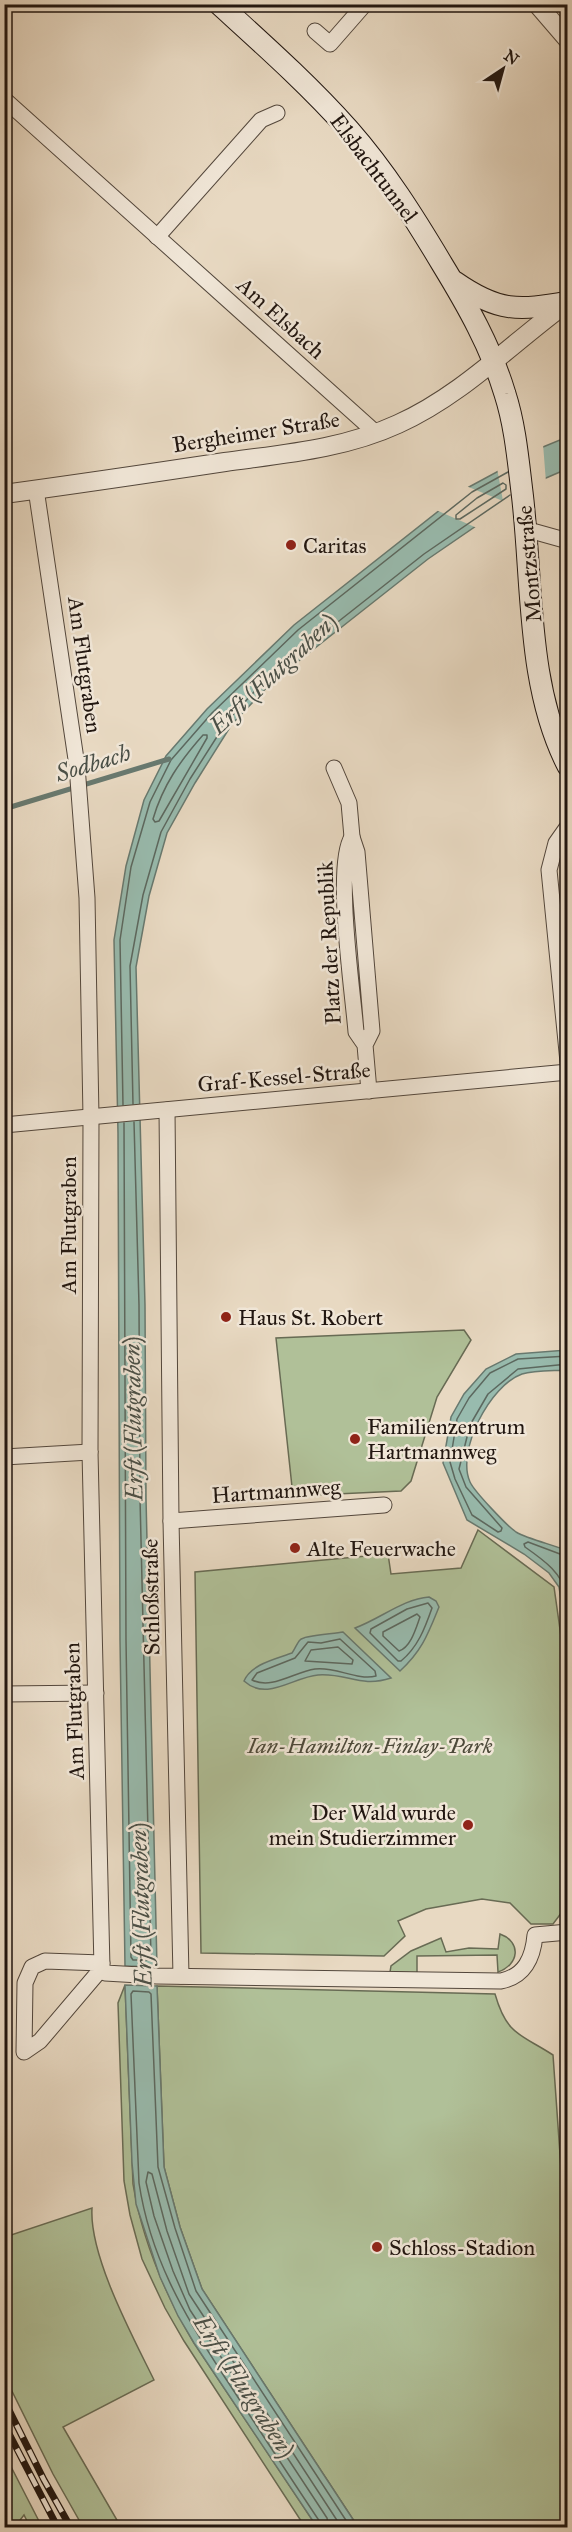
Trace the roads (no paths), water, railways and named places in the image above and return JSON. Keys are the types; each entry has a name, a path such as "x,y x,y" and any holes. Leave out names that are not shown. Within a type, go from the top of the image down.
{"main road":[{"name":"Elsbachtunnel","path":"219,4 304,83 350,131 397,192 452,280 493,360"},
{"path":"452,280 481,298 505,307 531,308 567,302"},
{"name":"Montzstraße","path":"493,360 508,405 517,451 542,694 555,739 567,766"}],"street":[{"path":"315,31 330,44 366,4"},
{"path":"537,4 567,40"},
{"name":"Am Elsbach","path":"4,99 376,433"},
{"path":"157,237 261,120 276,113"},
{"name":"Bergheimer Straße","path":"4,494 290,453 376,433 407,420 440,401 567,302"},
{"name":"Am Flutgraben","path":"36,489 77,766 89,951 90,1452 102,1966"},
{"path":"525,529 567,541"},
{"name":"Platz der Republik","path":"333,768 349,803 351,837 357,852 372,1031 365,1045 369,1091"},
{"path":"567,826 556,843 549,870 567,1062"},
{"name":"Graf-Kessel-Straße","path":"4,1125 567,1072"},
{"name":"Schloßstraße","path":"167,1110 171,1521 181,1976"},
{"path":"4,1457 90,1452"},
{"name":"Hartmannweg","path":"171,1521 384,1505"},
{"path":"4,1694 96,1693"},
{"path":"102,1966 105,1973 125,1975 507,1979 519,1974 532,1955 534,1935 567,1932"},
{"path":"45,1961 102,1966 40,2041 24,2052 25,1983 32,1967 45,1961"}],"water":[{"name":"Erft (Flutgraben)","path":"567,437 567,469 546,478 428,559 272,682 232,724 167,833 149,896 136,967 145,1305 146,1498 157,1967 125,1966 120,1640 118,1133 114,940 126,866 144,800 166,756 207,709 294,625 469,487 543,447"},
{"path":"567,1350 567,1370 522,1374 498,1391 479,1420 472,1437 467,1469 473,1486 491,1508 516,1532 563,1549 567,1553 567,1640 559,1587 549,1573 524,1554 467,1520 443,1463 451,1417 464,1394 486,1369 516,1354"},
{"path":"429,1597 436,1601 439,1607 419,1649 400,1671 355,1628 410,1601"},
{"path":"343,1632 391,1678 380,1681 362,1681 318,1675 271,1689 253,1687 244,1681 247,1675 258,1666 292,1653 303,1638"},
{"name":"Erft (Flutgraben)","path":"125,1985 157,1986 164,2167 180,2227 202,2289 358,2527 317,2527 194,2343 178,2316 160,2277 136,2204 132,2163"}],"waterway":[{"name":"Sodbach","path":"4,809 169,759"}],"railway":[{"path":"4,2400 71,2528"},
{"path":"4,2424 58,2528"}],"place":[{"name":"Caritas","path":"291,545"},
{"name":"Haus St. Robert","path":"226,1317"},
{"name":"Familienzentrum Hartmannweg","path":"355,1439"},
{"name":"Alte Feuerwache","path":"295,1548"},
{"name":"Der Wald wurde mein Studierzimmer","path":"468,1825"},
{"name":"Schloss-Stadion","path":"377,2247"}],"park label":[{"name":"Ian-Hamilton-Finlay-Park","path":"370,1745"}]}
